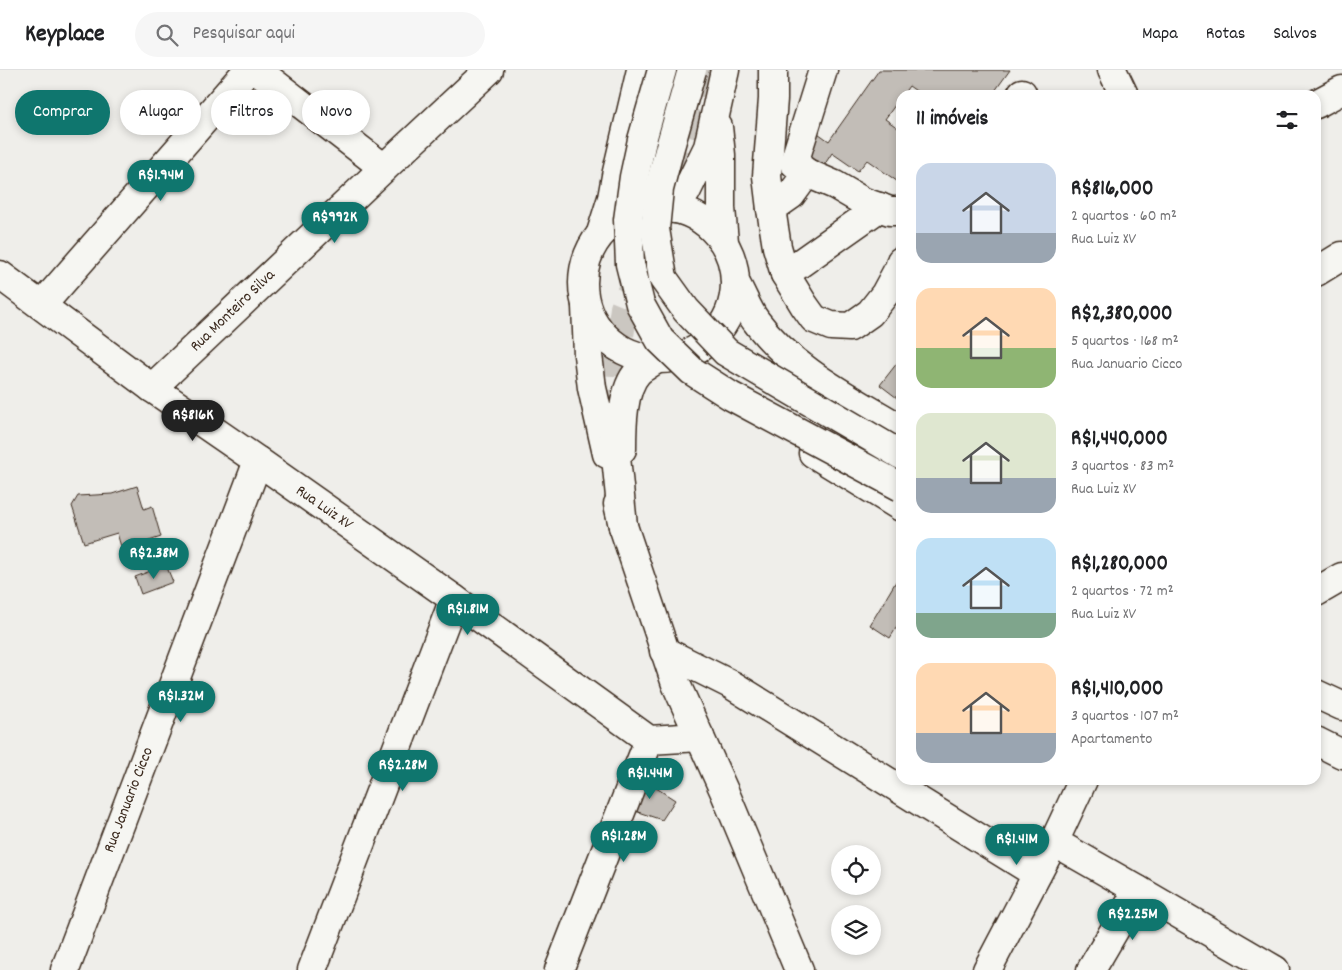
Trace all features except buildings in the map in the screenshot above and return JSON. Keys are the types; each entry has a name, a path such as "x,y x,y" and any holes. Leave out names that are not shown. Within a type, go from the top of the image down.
{"main road":[{"path":"42,305 248,70"},
{"path":"257,70 384,168"},
{"name":"Rua Monteiro Silva","path":"152,388 489,70"},
{"path":"601,233 612,198 641,70"},
{"path":"662,70 642,140 634,177 628,220 630,264 640,304 660,340 692,371 731,396 896,484"},
{"path":"692,70 659,189 655,228 663,278 686,310 726,352 896,452"},
{"path":"674,209 686,192 708,147 725,70"},
{"path":"773,70 773,99 767,176 777,247 785,274 814,319 831,326 850,327 870,313 885,294 896,275"},
{"path":"823,70 794,163 807,173 835,185 864,202 891,209"},
{"path":"1112,70 1122,90"},
{"path":"1321,101 1342,90"},
{"path":"717,111 721,155 721,208 724,242"},
{"path":"771,210 790,195 807,173"},
{"path":"623,526 622,430 626,393 638,372 659,360 686,355 706,344 722,327 732,307 736,284 733,261 724,242 710,227 693,215 674,209 653,208 636,211 620,218 601,233 587,257 584,271 588,355 592,388 623,526 664,651 676,684 799,970"},
{"path":"785,274 891,209"},
{"path":"1321,269 1342,256"},
{"name":"Rua Luiz XV","path":"0,275 152,388 454,599 649,740"},
{"path":"736,284 755,320 782,350 810,374 896,426"},
{"path":"586,306 600,333 625,352 659,360 680,377 713,398 821,458 896,504"},
{"path":"612,418 623,526"},
{"name":"Rua Januario Cicco","path":"65,970 258,461"},
{"path":"1321,589 1342,577"},
{"path":"312,970 454,599"},
{"path":"664,651 732,685 1037,874"},
{"path":"1321,696 1342,706"},
{"path":"559,970 649,740 700,737"},
{"path":"987,970 1054,842 1081,785"},
{"path":"1054,842 1274,970"},
{"path":"1091,970 1138,890"}],"tunnel":[{"path":"612,418 615,371 624,308 676,181 709,70"}]}
